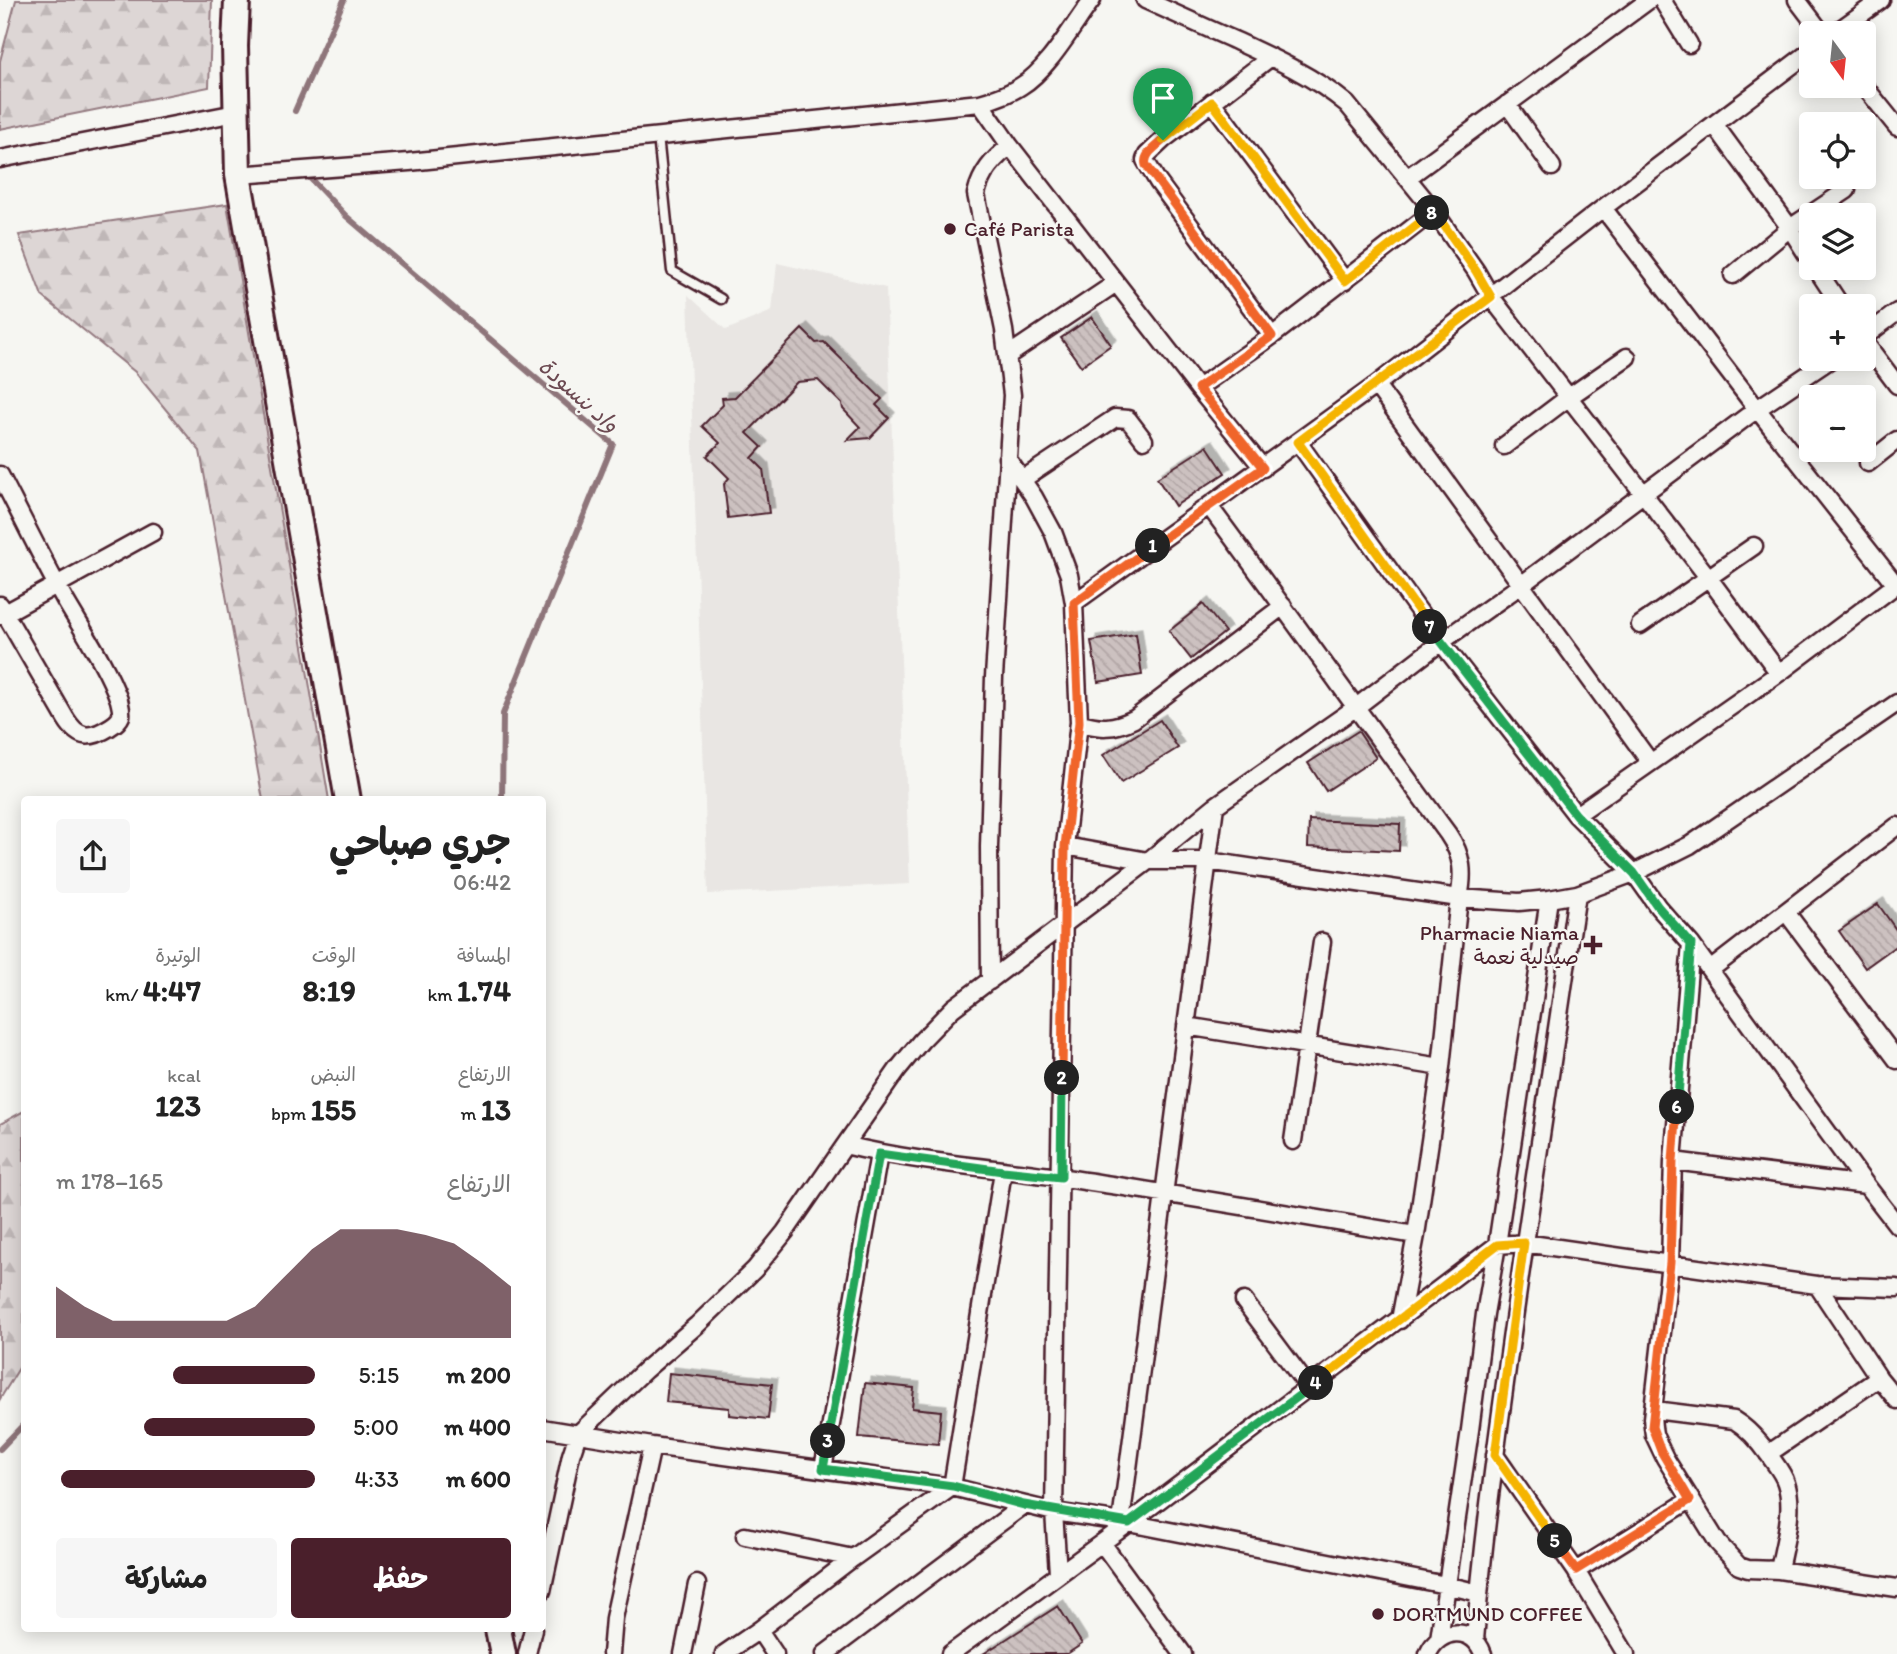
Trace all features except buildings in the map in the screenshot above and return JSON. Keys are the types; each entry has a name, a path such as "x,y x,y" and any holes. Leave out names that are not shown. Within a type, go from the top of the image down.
{"main road":[{"path":"237,0 235,46 238,175 347,796"},
{"path":"499,1632 503,1654"}],"street":[{"path":"238,175 409,162 980,103 1008,93 1031,79 1058,48 1092,0"},
{"path":"1145,0 1271,57 1329,89 1347,104 1434,211 1491,297 1779,673"},
{"path":"1407,178 1649,0"},
{"path":"1662,0 1689,44"},
{"path":"1797,0 1813,21"},
{"path":"1852,21 1881,0"},
{"path":"1271,57 1155,147 1147,155 1145,162 1272,336"},
{"path":"1074,603 1376,385 1799,60"},
{"path":"1874,98 1897,127"},
{"path":"1212,102 1345,281"},
{"path":"980,103 1010,146 1263,468"},
{"path":"1507,104 1552,167"},
{"path":"0,159 236,113"},
{"path":"1714,124 1799,242"},
{"path":"990,981 989,834 994,677 1012,394 1000,309 976,194 990,163 1010,146"},
{"path":"1733,275 1790,228 1847,190"},
{"path":"1576,815 1779,673 1896,585 1757,409 1604,208"},
{"path":"1198,388 1272,336 1434,211"},
{"path":"1007,356 1116,282"},
{"path":"1876,329 1897,312"},
{"path":"1876,356 1897,385"},
{"path":"1504,446 1627,357"},
{"path":"546,1572 578,1434 755,1269 785,1231 898,1069 953,1008 1148,861 1215,806 1355,708 1757,409 1813,371"},
{"path":"1376,385 1650,762"},
{"path":"1023,479 1115,418 1128,419 1144,440"},
{"path":"1868,463 1897,440"},
{"path":"1298,442 1441,642 1576,815 1634,873 1658,907 1691,944 1897,1225"},
{"path":"1007,458 1023,479 1059,543 1074,603 1079,722 1065,846 1063,925 1054,1512 1058,1573"},
{"path":"0,475 57,585 109,677 120,703 122,713 119,720 99,733 84,735 69,724 2,611 57,585 153,532"},
{"path":"1209,506 1454,843 1460,855 1463,870 1441,1067 1416,1236 1400,1320"},
{"path":"1640,625 1754,546"},
{"path":"1079,722 1111,728 1134,719 1283,606"},
{"path":"1065,846 1148,861 1208,861 1459,898 1511,902 1549,899 1577,894 1634,873 1690,845 1897,703"},
{"path":"1125,1523 1215,806"},
{"path":"1710,970 1897,827"},
{"path":"1480,1648 1479,1593 1495,1455 1577,894"},
{"path":"1429,1648 1446,1584 1549,899"},
{"path":"1786,912 1897,1060"},
{"path":"1293,1142 1322,942"},
{"path":"1691,944 1673,1161 1670,1263 1652,1427 1657,1443 1718,1543 1736,1564 1748,1569 1779,1570 1897,1588"},
{"path":"1186,1026 1441,1067"},
{"path":"845,1145 879,1154 1061,1177 1416,1236"},
{"path":"823,1469 879,1154"},
{"path":"1673,1161 1866,1185"},
{"path":"724,1654 953,1486 1003,1171"},
{"path":"950,1654 1102,1543 1125,1523 1497,1245 1524,1243 1817,1285 1897,1288"},
{"path":"1817,1285 1897,1400"},
{"path":"1244,1301 1309,1388"},
{"path":"1768,1454 1880,1378"},
{"path":"1654,1410 1734,1420 1751,1432 1783,1476 1790,1499 1779,1570"},
{"path":"546,1429 652,1446 953,1486 1054,1512 1446,1584 1479,1593"},
{"path":"611,1654 614,1618 652,1446"},
{"path":"1495,1455 1576,1570 1626,1654"},
{"path":"1576,1570 1690,1500"},
{"path":"825,1654 1024,1505"},
{"path":"745,1536 853,1558"},
{"path":"1102,1543 1183,1654"},
{"path":"683,1654 697,1584"},
{"path":"759,1630 775,1654"},
{"path":"527,1654 532,1632"},
{"path":"1429,1648 1447,1634 1457,1633 1467,1635 1480,1648 1499,1654"}],"lane":[{"path":"658,136 672,271 721,299"}],"shaded area":[{"path":"777,263 886,288 910,884 708,894 688,295 726,330 772,311"}],"green space":[{"path":"16,0 212,0 209,87 0,129 0,61"},
{"path":"227,204 328,796 262,796 200,451 135,372 42,296 19,235"},
{"path":"21,1113 21,1365 0,1399 0,1124"}],"waterway":[{"name":"واد بنسودة","path":"295,111 344,0"},
{"name":"واد بنسودة","path":"307,175 346,216 613,444 503,714 502,796"},
{"name":"واد بنسودة","path":"0,1449 21,1427"}],"place":[{"name":"Café Parista","path":"950,229"},
{"name":"Pharmacie Niama صيدلية نعمة","path":"1593,945"},
{"name":"DORTMUND COFFEE","path":"1378,1614"}],"route":[{"path":"1212,102 1345,281 1434,211 1476,271 1491,297 1298,442 1441,642 1576,815 1634,873 1658,907 1691,944 1673,1161 1670,1263 1652,1418 1657,1443 1690,1500 1576,1570 1495,1455 1524,1243 1497,1245 1129,1523 1054,1512 953,1486 823,1469 879,1154 1061,1177 1065,846 1079,722 1074,603 1263,468 1198,388 1272,336 1146,165 1147,155 1163,140 1212,102"}]}
